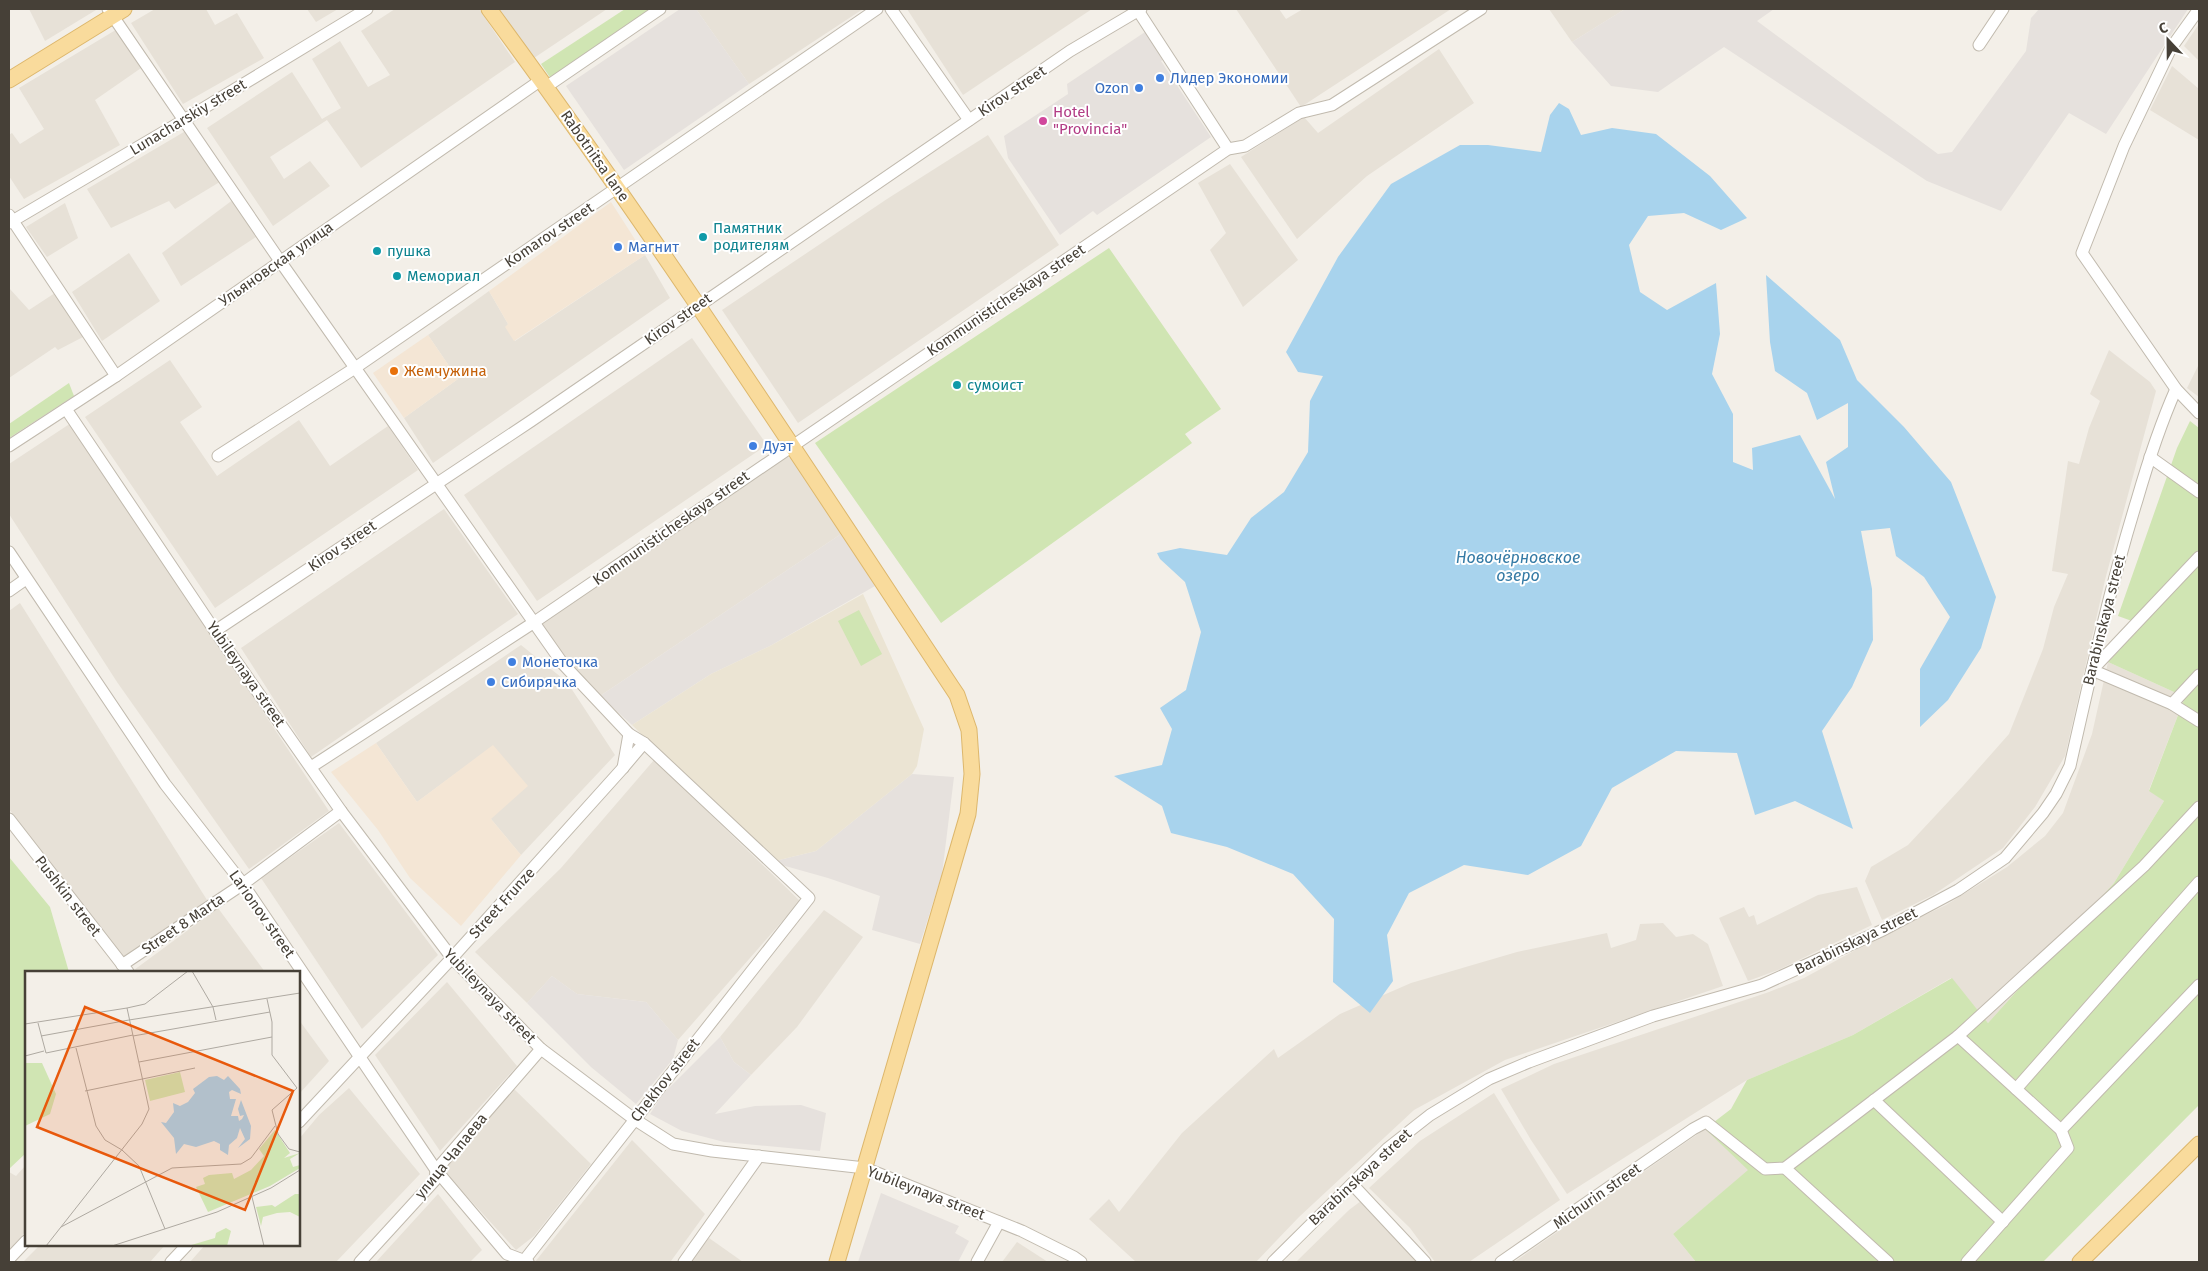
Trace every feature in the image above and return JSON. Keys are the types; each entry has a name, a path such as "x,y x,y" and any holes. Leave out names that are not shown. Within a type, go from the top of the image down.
{"main road":[{"name":"Rabotnitsa lane","path":"489,9 618,188 792,445 957,694 969,730 972,774 968,814 837,1262"},
{"path":"9,80 115,11"},
{"path":"2080,1262 2199,1144"}],"street":[{"name":"Lunacharskiy street","path":"10,220 184,120 367,9"},
{"name":"Ульяновская улица","path":"9,446 116,376 280,261 544,84 660,9"},
{"name":"Komarov street","path":"218,456 355,368 877,9"},
{"path":"891,9 969,120"},
{"path":"1139,9 1228,149"},
{"name":"Kirov street","path":"215,631 437,484 1070,51 1139,9"},
{"name":"Kommunisticheskaya street","path":"311,767 533,623 1228,149 1245,146 1299,113 1332,105 1481,9"},
{"path":"1979,45 2003,9"},
{"path":"2199,9 2171,48 2145,101 2124,146 2082,253 2176,389 2199,413"},
{"path":"115,11 184,120 280,261 533,623 563,664 629,734 644,743"},
{"path":"10,220 116,376"},
{"name":"Barabinskaya street","path":"1273,1262 1307,1226 1388,1148 1430,1115 1489,1079 1529,1062 1653,1016 1762,985 1883,930 1958,890 2005,858 2043,813 2056,794 2070,766 2120,555 2150,457 2176,389"},
{"name":"Yubileynaya street","path":"66,409 215,631 341,811 452,958 541,1049 634,1119 673,1144 712,1151 865,1168 1000,1222 1081,1262"},
{"path":"2150,457 2199,492"},
{"name":"Larionov street","path":"9,552 165,784 243,884 436,1170 507,1254 525,1261"},
{"path":"2199,557 2092,670 2172,704 2199,721"},
{"path":"9,591 26,579"},
{"path":"2172,704 2199,676"},
{"path":"622,770 629,734"},
{"name":"Street Frunze","path":"300,1121 452,958 622,770 644,743"},
{"name":"Chekhov street","path":"525,1261 634,1119 809,898 644,743"},
{"path":"1888,1262 1785,1168 1958,1036 2144,866 2199,807"},
{"name":"Street 8 Marta","path":"125,968 341,811"},
{"name":"Pushkin street","path":"9,819 125,968"},
{"path":"2016,1089 2199,882"},
{"path":"2062,1130 2199,985"},
{"path":"1958,1036 2062,1130 2068,1148 1967,1262"},
{"name":"улица Чапаева","path":"360,1262 435,1180 436,1170 541,1049"},
{"path":"1874,1100 2003,1222"},
{"name":"Michurin street","path":"1501,1262 1693,1129 1706,1122 1765,1169 1785,1168"},
{"path":"684,1262 759,1156"},
{"path":"1352,1184 1425,1262"},
{"path":"977,1262 1000,1222"},
{"path":"9,1259 25,1242"},
{"path":"171,1262 186,1246"}],"shaded area":[{"path":"29,9 96,9 96,10 45,41"},
{"path":"155,9 206,9 215,25 237,13 264,58 183,104 131,23"},
{"path":"307,9 338,9 316,22"},
{"path":"395,9 479,9 515,62 361,168 327,120 270,157 284,179 310,161 330,186 273,226 207,128 292,72 322,119 341,108 312,59 340,41 368,87 390,75 361,31"},
{"path":"498,9 607,9 534,58"},
{"path":"680,9 696,9 749,84 624,170 566,86"},
{"path":"696,9 863,9 749,84"},
{"path":"907,9 1092,9 963,95"},
{"path":"1236,9 1279,9 1286,19 1303,9 1451,9 1301,107"},
{"path":"1549,9 1625,9 1572,42"},
{"path":"1625,9 1774,9 1757,21 1938,154 1952,152 2026,51 2031,18 2039,9 2188,9 2106,134 2069,113 2001,211 1927,181 1724,47 1658,92 1611,86 1572,42"},
{"path":"2199,24 2199,61 2184,46"},
{"path":"119,28 144,66 95,100 120,145 24,199 9,176 9,135 12,133 20,144 44,129 19,88"},
{"path":"1145,32 1163,60 1161,61 1211,137 1097,215 1093,211 1060,235 1008,158 1004,136 1068,94 1067,84"},
{"path":"1439,49 1474,103 1367,176 1297,239 1241,157 1304,117 1318,133"},
{"path":"2172,66 2199,89 2199,140 2150,110"},
{"path":"189,129 223,180 175,209 169,201 111,228 87,189"},
{"path":"988,135 1059,245 798,423 722,310 887,199"},
{"path":"1230,164 1298,260 1243,307 1210,250 1226,233 1198,183"},
{"path":"234,199 259,235 181,286 162,253"},
{"path":"611,202 645,255 514,341 505,327 508,324 489,291"},
{"path":"65,203 78,238 47,257 26,227"},
{"path":"129,253 160,301 102,341 72,292"},
{"path":"645,255 670,298 433,463 404,418 458,379 428,335 489,291 508,324 515,341"},
{"path":"9,288 29,310 55,293 83,337 58,350 55,347 9,378"},
{"path":"428,335 458,379 404,418 373,373"},
{"path":"692,338 767,445 537,601 464,495"},
{"path":"2109,350 2150,382 2156,391 2105,580 2065,756 2035,807 2003,848 1933,895 1882,920 1865,881 1871,867 1908,845 2009,734 2043,649 2054,607 2068,574 2052,571 2068,461 2079,464 2089,428 2100,401 2090,394"},
{"path":"170,360 202,407 180,422 217,476 299,420 330,466 388,426 418,470 215,608 85,417"},
{"path":"2199,364 2199,397 2187,388"},
{"path":"71,423 329,811 249,869 117,682 9,514 9,464"},
{"path":"784,456 794,459 841,534 600,696 566,665 538,623"},
{"path":"444,509 518,614 311,757 241,648"},
{"path":"841,534 875,586 770,646 711,674 632,725 600,696"},
{"path":"863,594 924,729 917,766 912,774 816,851 771,862 632,725 711,674 770,646"},
{"path":"20,603 207,900 123,958 9,809 9,611"},
{"path":"521,645 567,682 615,755 521,855 491,819 493,746 417,802 376,743"},
{"path":"2108,662 2185,697 2149,790 2164,801 2114,883 1988,1023 1951,978 1853,1035 1747,1080 1567,1194 1531,1140 1501,1089 1554,1064 1769,992 1804,978 1885,934 1946,905 2007,867 2045,836 2063,813 2092,734"},
{"path":"376,743 417,802 493,745 528,786 491,819 521,855 461,926 410,878 378,830 331,772"},
{"path":"654,760 800,901 678,1040 646,1002 577,994 552,976 527,1003 475,952 561,868"},
{"path":"912,774 954,777 942,874 920,944 872,930 880,896 828,878 771,862 816,851"},
{"path":"339,823 438,955 362,1029 261,878"},
{"path":"1857,887 1872,925 1778,970 1748,981 1719,918 1744,907 1749,917 1754,915 1757,925 1818,895"},
{"path":"218,908 264,971 135,971"},
{"path":"824,910 863,937 797,1027 751,1075 734,1062 720,1037"},
{"path":"1663,923 1676,937 1693,934 1708,944 1723,986 1505,1060 1414,1110 1299,1217 1256,1262 1136,1262 1089,1219 1109,1199 1119,1212 1182,1133 1274,1049 1278,1058 1340,1014 1411,983 1517,952 1607,933 1611,948 1636,940 1640,924"},
{"path":"552,976 577,994 646,1002 678,1040 673,1059 636,1104 591,1067 527,1003"},
{"path":"447,982 517,1066 440,1151 375,1055"},
{"path":"300,1021 329,1061 300,1093"},
{"path":"720,1037 734,1062 751,1075 715,1114 755,1106 801,1105 826,1113 820,1151 724,1142 682,1131 650,1114 663,1094"},
{"path":"349,1088 420,1174 336,1262 190,1262 204,1246 300,1246 300,1138 319,1115"},
{"path":"513,1088 591,1164 534,1236 516,1250 440,1167"},
{"path":"1494,1093 1560,1200 1469,1262 1435,1262 1410,1228 1369,1188 1420,1141"},
{"path":"1705,1129 1749,1170 1673,1234 1696,1262 1514,1262"},
{"path":"632,1140 705,1214 671,1261 535,1262"},
{"path":"25,1166 25,1232 9,1250 9,1172 16,1176"},
{"path":"881,1193 959,1226 955,1233 969,1241 958,1262 858,1262"},
{"path":"438,1194 482,1250 470,1262 376,1262"},
{"path":"1365,1198 1421,1262 1296,1262 1349,1210"},
{"path":"709,1238 743,1262 690,1262"},
{"path":"1017,1242 1048,1262 1002,1262"},
{"path":"39,1246 164,1246 150,1262 23,1262"}],"green space":[{"path":"625,9 654,9 551,79 541,64"},
{"path":"1109,248 1221,409 1185,434 1192,443 941,623 815,443"},
{"path":"69,383 74,396 9,438 9,424"},
{"path":"2190,421 2199,428 2199,1105 2043,1262 1696,1262 1673,1234 1748,1170 1705,1129 1731,1109 1747,1080 1853,1035 1952,978 1988,1023 2114,883 2164,801 2149,791 2185,697 2108,662 2143,625 2118,616 2177,448"},
{"path":"859,610 882,654 861,666 838,621"},
{"path":"9,857 50,907 69,971 25,971 25,1154 9,1169"}],"water":[{"name":"Новочёрновское озеро","path":"1559,103 1569,109 1581,135 1612,128 1656,134 1710,176 1747,218 1721,230 1684,213 1648,216 1629,245 1640,292 1667,310 1716,283 1720,334 1712,374 1733,414 1733,462 1753,470 1752,448 1800,435 1835,499 1826,462 1848,447 1848,403 1817,420 1807,393 1775,371 1770,342 1766,275 1840,340 1857,380 1904,427 1951,482 1996,597 1981,648 1948,700 1920,727 1920,669 1950,617 1924,577 1896,556 1890,528 1861,531 1872,589 1873,640 1852,687 1822,731 1853,829 1795,801 1755,815 1737,753 1676,751 1612,788 1581,846 1528,875 1464,865 1409,893 1387,935 1393,981 1370,1013 1333,982 1334,919 1293,874 1227,847 1171,833 1162,806 1114,776 1162,765 1172,729 1160,708 1186,690 1201,632 1185,582 1160,559 1157,553 1180,548 1227,555 1251,518 1284,492 1308,452 1310,401 1323,376 1298,372 1286,352 1338,257 1391,184 1460,145 1488,145 1541,152 1550,115"}],"place":[{"name":"Лидер Экономии","path":"1160,78"},
{"name":"Ozon","path":"1139,88"},
{"name":"Hotel \"Provincia\"","path":"1043,121"},
{"name":"Памятник родителям","path":"703,237"},
{"name":"Магнит","path":"618,247"},
{"name":"пушка","path":"377,251"},
{"name":"Мемориал","path":"397,276"},
{"name":"Жемчужина","path":"394,371"},
{"name":"сумоист","path":"957,385"},
{"name":"Дуэт","path":"753,446"},
{"name":"Монеточка","path":"512,662"},
{"name":"Сибирячка","path":"491,682"}]}
